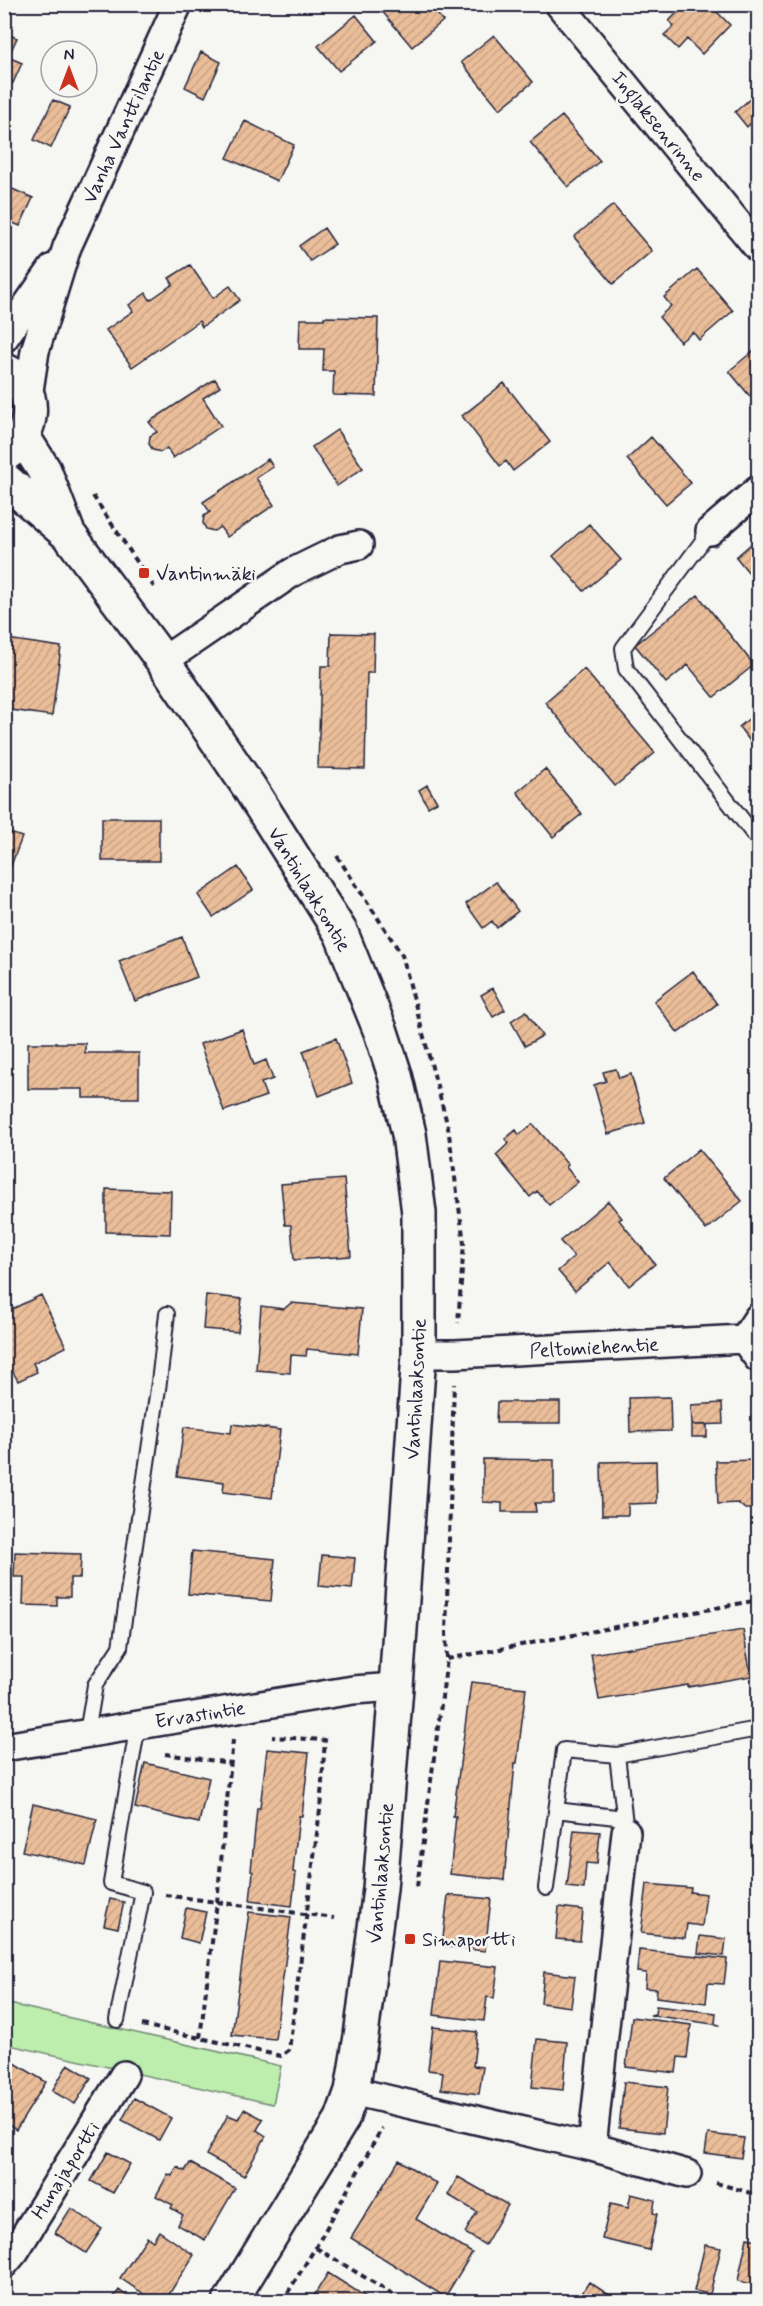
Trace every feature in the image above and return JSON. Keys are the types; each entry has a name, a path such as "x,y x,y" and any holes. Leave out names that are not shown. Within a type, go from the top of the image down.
{"street":[{"name":"Vanha Vanttilantie","path":"28,397 35,351 67,247 178,4"},
{"name":"Inglaksenrinne","path":"559,4 759,248"},
{"name":"Vanha Vanttilantie","path":"4,338 67,247"},
{"path":"4,370 21,383 28,397 30,418 14,446"},
{"name":"Vantinlaaksontie","path":"14,446 44,470 70,536"},
{"name":"Vantinlaaksontie","path":"4,479 70,536 163,661 249,787 341,933 381,1032 406,1120 415,1178 419,1213 419,1354 380,1889 352,2091 342,2119 230,2301"},
{"path":"710,531 759,490"},
{"path":"163,661 293,572 340,549 359,545"},
{"name":"Peltomiehentie","path":"419,1354 754,1338"},
{"name":"Ervastintie","path":"4,1747 87,1733 136,1737 353,1690 396,1687"},
{"path":"592,2146 625,1825"},
{"name":"Hunajaportti","path":"4,2264 15,2251 124,2075"},
{"path":"352,2091 592,2146 687,2174"}],"lane":[{"path":"710,531 623,648 626,669 759,840"},
{"path":"87,1733 95,1685 120,1647 167,1314"},
{"path":"546,1888 564,1750 618,1755 759,1729"},
{"path":"117,2020 143,1892 111,1883 136,1737"},
{"path":"556,1810 625,1825 618,1755"}],"path":[{"path":"447,1659 759,1600"},
{"path":"200,2038 234,1735"},
{"path":"136,1737 231,1763"},
{"path":"117,2020 281,2056 289,2050 320,1810 325,1740 268,1737"},
{"path":"143,1892 334,1918"},
{"path":"687,2174 759,2195"},
{"path":"316,2248 406,2301"}],"green space":[{"path":"5,2003 281,2066 273,2104 5,2044"}],"building":[{"path":"376,4 429,4 443,21 412,47"},
{"path":"686,4 709,4 730,25 702,54 687,39 678,49 664,35 674,26 669,21"},
{"path":"356,15 377,41 339,71 318,46"},
{"path":"4,33 17,38 8,57 22,63 13,83 4,79"},
{"path":"494,35 533,82 500,109 461,62"},
{"path":"201,52 221,62 205,97 185,87"},
{"path":"758,92 758,132 751,123 747,127 735,112"},
{"path":"53,100 70,107 51,148 34,140"},
{"path":"562,116 600,161 568,187 530,142"},
{"path":"245,121 294,145 277,181 227,158"},
{"path":"758,135 758,146 753,139"},
{"path":"10,188 33,198 20,226 4,219 4,200"},
{"path":"613,205 652,251 613,284 574,237"},
{"path":"324,228 335,244 310,261 299,246"},
{"path":"190,265 213,298 230,286 240,300 202,327 199,321 132,367 106,330 133,311 129,305 146,293 150,300 173,284 169,278"},
{"path":"697,269 733,311 699,340 693,332 680,342 659,317 671,306 664,297"},
{"path":"324,317 378,318 376,396 333,395 334,371 323,371 324,349 299,349 300,319 324,319"},
{"path":"758,347 758,406 729,371"},
{"path":"215,379 220,387 203,398 221,426 173,458 167,448 161,452 153,450 149,444 150,436 157,432 149,422"},
{"path":"504,383 550,442 513,471 506,461 500,466 462,416"},
{"path":"337,430 363,468 337,486 312,447"},
{"path":"651,437 691,483 666,504 627,459"},
{"path":"268,459 273,467 256,478 274,505 227,537 220,527 214,531 206,529 203,523 204,516 210,512 203,502"},
{"path":"589,524 621,560 584,591 553,556"},
{"path":"758,538 758,584 736,557"},
{"path":"698,595 754,665 714,697 688,665 666,683 635,645"},
{"path":"331,633 374,634 373,673 367,673 365,769 318,768 321,666 330,666"},
{"path":"7,639 61,647 52,716 4,709 4,655"},
{"path":"584,669 655,753 615,786 545,702"},
{"path":"758,711 758,751 739,727"},
{"path":"545,769 582,814 553,837 517,792"},
{"path":"427,785 437,802 428,807 419,790"},
{"path":"102,818 159,818 159,861 102,861"},
{"path":"4,831 22,837 7,876 4,875"},
{"path":"238,867 253,890 213,917 198,895"},
{"path":"496,882 518,911 497,928 492,921 483,928 466,904"},
{"path":"182,937 197,977 135,1001 119,961"},
{"path":"693,971 717,1004 678,1033 654,1001"},
{"path":"493,988 505,1010 493,1017 481,995"},
{"path":"526,1011 542,1036 525,1046 511,1021"},
{"path":"242,1029 254,1065 266,1060 273,1079 261,1083 266,1096 224,1111 200,1044"},
{"path":"336,1038 352,1083 319,1096 303,1051"},
{"path":"28,1043 85,1043 85,1053 139,1053 139,1098 83,1098 83,1089 28,1089"},
{"path":"616,1069 619,1078 631,1074 645,1123 608,1134 594,1085 606,1081 603,1072"},
{"path":"533,1124 568,1165 566,1167 578,1182 549,1205 537,1191 530,1197 496,1155 509,1143 505,1139 516,1130 519,1135"},
{"path":"699,1149 742,1201 706,1230 664,1178"},
{"path":"344,1179 351,1256 294,1260 291,1225 285,1225 281,1184"},
{"path":"106,1189 171,1191 170,1234 106,1232"},
{"path":"608,1201 622,1218 619,1220 655,1264 629,1286 610,1262 575,1291 558,1271 574,1257 560,1241"},
{"path":"41,1295 66,1347 33,1363 37,1372 18,1381 13,1372 4,1376 4,1313"},
{"path":"206,1295 242,1299 238,1332 203,1329"},
{"path":"291,1303 362,1309 358,1354 307,1349 306,1356 291,1355 290,1373 256,1370 261,1306 284,1309"},
{"path":"670,1397 671,1431 630,1432 629,1398"},
{"path":"497,1402 560,1402 560,1423 496,1423"},
{"path":"722,1403 723,1424 692,1425 691,1405"},
{"path":"232,1424 280,1430 272,1498 223,1492 224,1482 177,1476 184,1427 231,1433"},
{"path":"692,1425 707,1425 707,1437 692,1437"},
{"path":"483,1459 554,1460 554,1503 535,1503 536,1512 502,1512 502,1503 483,1502"},
{"path":"758,1460 758,1509 745,1509 738,1503 718,1504 716,1461"},
{"path":"656,1461 657,1503 628,1504 628,1515 602,1515 601,1462"},
{"path":"192,1551 275,1559 271,1601 188,1594"},
{"path":"15,1552 81,1554 80,1578 70,1578 70,1597 57,1597 57,1606 23,1605 24,1577 14,1577"},
{"path":"322,1555 355,1558 352,1589 319,1586"},
{"path":"743,1630 751,1676 599,1700 591,1654"},
{"path":"471,1682 526,1688 517,1763 515,1763 504,1880 450,1874 456,1816 453,1816"},
{"path":"267,1749 309,1753 294,1861 293,1872 296,1873 292,1906 250,1901 257,1808 260,1808"},
{"path":"145,1763 209,1778 199,1823 135,1808"},
{"path":"33,1804 97,1819 86,1865 22,1851"},
{"path":"574,1830 600,1832 597,1864 586,1863 584,1889 567,1887"},
{"path":"647,1884 691,1888 690,1892 706,1894 702,1926 687,1924 685,1938 641,1933"},
{"path":"448,1895 491,1899 485,1951 442,1946"},
{"path":"110,1899 124,1902 118,1928 104,1925"},
{"path":"559,1907 583,1910 580,1941 556,1939"},
{"path":"186,1908 206,1912 199,1943 180,1938"},
{"path":"249,1912 291,1917 275,2039 232,2035"},
{"path":"700,1936 726,1939 724,1956 698,1953"},
{"path":"639,1950 727,1959 724,1984 708,1983 706,2003 656,1997 657,1989 645,1988 646,1973 637,1972"},
{"path":"440,1961 498,1967 494,1998 487,1997 484,2021 434,2015"},
{"path":"544,1972 575,1976 571,2007 541,2003"},
{"path":"656,2006 716,2013 715,2024 720,2025 650,2015 655,2014"},
{"path":"632,2017 691,2025 687,2058 678,2057 676,2073 626,2067"},
{"path":"433,2027 477,2032 473,2066 483,2067 479,2094 441,2089 443,2072 428,2070"},
{"path":"537,2039 567,2042 563,2090 532,2087"},
{"path":"10,2060 46,2082 16,2130 4,2122 4,2068"},
{"path":"68,2064 91,2078 75,2104 52,2091"},
{"path":"624,2082 668,2087 663,2133 619,2128"},
{"path":"134,2098 171,2118 159,2140 122,2120"},
{"path":"244,2109 263,2119 257,2130 266,2136 244,2176 206,2155 228,2115 238,2119"},
{"path":"708,2134 744,2138 741,2158 705,2153"},
{"path":"108,2152 130,2164 113,2193 91,2181"},
{"path":"399,2160 437,2184 416,2219 472,2253 445,2297 351,2238"},
{"path":"190,2163 235,2188 205,2240 178,2225 183,2215 171,2208 173,2205 156,2196 168,2174 172,2176 177,2167 185,2171"},
{"path":"458,2177 508,2205 485,2245 465,2233 477,2212 448,2195"},
{"path":"631,2194 655,2200 653,2213 657,2214 649,2250 602,2239 611,2203 628,2207"},
{"path":"71,2208 102,2229 86,2253 55,2233"},
{"path":"159,2231 194,2255 164,2302 156,2302 120,2278 147,2237 153,2241"},
{"path":"747,2238 758,2240 758,2285 738,2281"},
{"path":"705,2245 721,2248 710,2294 694,2291"},
{"path":"328,2273 366,2297 364,2302 310,2302"},
{"path":"589,2282 620,2302 576,2302"},
{"path":"119,2290 134,2302 110,2302"}],"place":[{"name":"Vantinmäki","path":"144,573"},
{"name":"Simaportti","path":"410,1939"}]}
